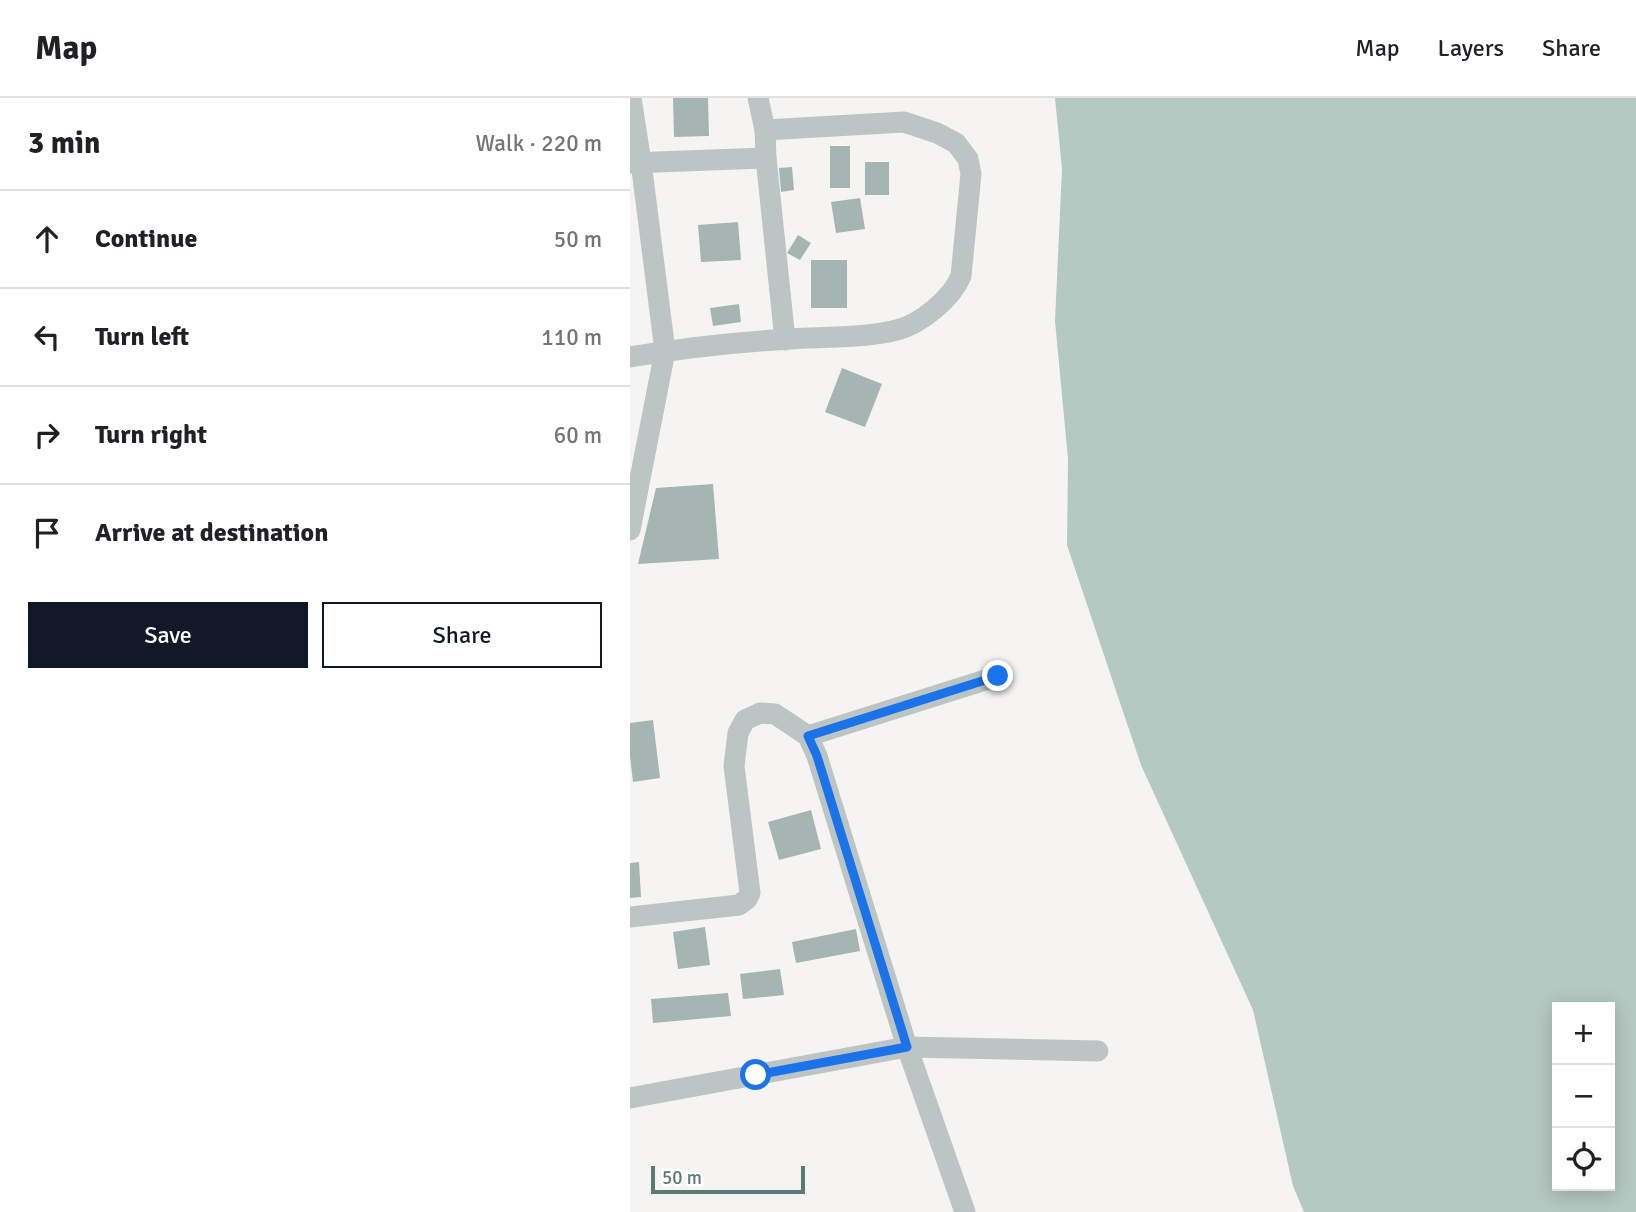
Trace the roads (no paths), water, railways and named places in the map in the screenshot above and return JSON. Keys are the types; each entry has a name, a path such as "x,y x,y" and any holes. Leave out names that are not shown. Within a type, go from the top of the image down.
{"street":[{"path":"630,530 665,351 636,163 631,98"},
{"path":"758,98 765,130 785,340"},
{"path":"630,357 665,351 899,330 919,320 956,288 961,276 971,174 968,159 956,143 937,133 904,122 765,130"},
{"path":"636,163 766,158"},
{"path":"808,736 998,676"},
{"path":"630,917 739,905 747,899 750,893 734,766 738,733 745,720 760,713 775,714 808,736 817,756 907,1047 965,1212"},
{"path":"630,1098 907,1047 1098,1051"}]}
